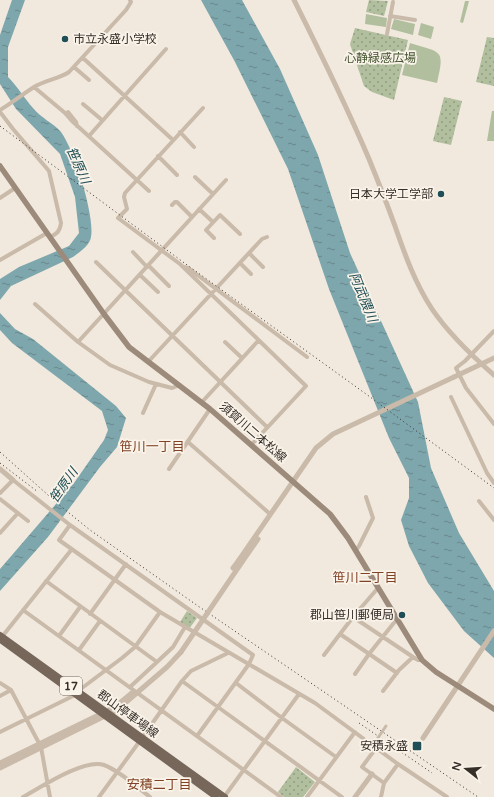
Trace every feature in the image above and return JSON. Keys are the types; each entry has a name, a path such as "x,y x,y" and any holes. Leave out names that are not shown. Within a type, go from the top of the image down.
{"main road":[{"name":"須賀川二本松線","path":"0,166 104,314 129,347 202,402 252,444 330,514 356,550 422,660 436,672 494,709"},
{"name":"郡山停車場線","path":"1,638 106,713 216,797"},
{"name":"郡山停車場線","path":"141,740 224,797"}],"street":[{"path":"0,260 56,234 60,229 61,224 49,171 13,129 0,110 33,88 50,79 64,76 83,58 126,10 131,2 130,0"},
{"path":"294,0 369,159 411,271 432,309 471,355 494,375"},
{"path":"387,34 393,2"},
{"path":"390,16 415,20"},
{"path":"89,136 166,49"},
{"path":"83,58 173,140"},
{"path":"74,66 89,80"},
{"path":"33,88 65,113 77,126 149,190"},
{"path":"84,104 102,120"},
{"path":"203,108 125,192 124,197 127,209 118,218 162,250 182,267 306,386 252,444"},
{"path":"68,112 76,122 77,126"},
{"path":"180,132 194,147"},
{"path":"158,156 177,175"},
{"path":"195,177 213,194"},
{"path":"78,342 226,180"},
{"path":"0,198 15,188"},
{"path":"172,205 177,202 192,217"},
{"path":"199,209 213,222"},
{"path":"214,238 206,230 220,215 240,234"},
{"path":"148,362 173,337 262,239 267,236"},
{"path":"133,252 169,286"},
{"path":"249,253 263,267"},
{"path":"96,262 267,427"},
{"path":"240,263 251,274"},
{"path":"182,267 188,268 307,357"},
{"path":"140,274 158,292"},
{"path":"35,304 78,342 110,365 131,376 156,384 172,388 180,385"},
{"path":"494,331 456,368 466,388 494,424"},
{"path":"202,402 258,340"},
{"path":"226,342 242,358"},
{"path":"240,561 282,503 316,448 332,434 494,358"},
{"path":"143,413 156,384"},
{"path":"451,397 487,473 494,483"},
{"path":"169,469 210,409"},
{"path":"188,442 270,514"},
{"path":"0,469 69,524 253,655 249,664 236,683 197,736"},
{"path":"0,493 13,480"},
{"path":"0,763 106,713 134,690 167,667 240,561 270,514 294,482"},
{"path":"356,550 373,518 366,497"},
{"path":"0,499 28,521"},
{"path":"479,501 494,520"},
{"path":"0,533 18,513"},
{"path":"69,524 59,540 115,581 160,612 315,703 398,764 447,797"},
{"path":"1,638 72,549"},
{"path":"90,614 126,564"},
{"path":"46,581 135,647 158,662"},
{"path":"324,655 353,617 378,588"},
{"path":"59,636 80,607"},
{"path":"23,610 281,797"},
{"path":"0,732 77,693 135,647 160,612"},
{"path":"353,617 413,657 418,660 422,660"},
{"path":"355,674 397,619"},
{"path":"79,650 100,621"},
{"path":"134,690 158,662 174,647 185,627"},
{"path":"423,738 494,631"},
{"path":"340,634 397,672"},
{"path":"99,797 182,681 191,671 228,653"},
{"path":"383,692 397,672 413,657"},
{"path":"182,681 342,797"},
{"path":"0,683 11,690 40,745 50,797"},
{"path":"236,683 336,757"},
{"path":"0,696 11,690"},
{"path":"224,797 299,694"},
{"path":"371,748 386,726"},
{"path":"307,797 356,732"},
{"path":"0,768 40,745"},
{"path":"376,748 362,767 384,783"},
{"path":"23,797 69,772 94,764 103,765 116,772 150,797"},
{"path":"380,797 384,783 398,764"},
{"path":"354,797 372,774"},
{"path":"140,797 144,792"}],"green space":[{"path":"369,0 388,1 384,16 366,12"},
{"path":"465,1 469,1 463,23 460,22"},
{"path":"366,14 387,18 386,27 365,24"},
{"path":"394,19 415,24 413,35 391,29"},
{"path":"421,23 434,27 431,39 418,35"},
{"name":"心静緑感広場","path":"355,28 408,40 394,100 372,92 364,86 350,44"},
{"path":"487,37 494,38 494,86 476,82"},
{"path":"410,43 435,51 438,54 441,64 437,83 402,75"},
{"path":"444,97 462,101 451,145 433,141"},
{"path":"492,111 494,111 494,141 487,141"},
{"path":"187,611 197,618 189,629 180,622"},
{"path":"296,767 315,782 303,797 284,797 278,792"}],"water":[{"path":"12,0 25,0 8,47 8,77 36,112 58,129 66,141 72,153 87,199 90,214 91,237 87,246 82,251 73,257 11,286 0,300 0,279 19,267 69,246 79,233 75,197 60,154 16,109 0,84 0,35"},
{"name":"阿武隈川","path":"201,0 242,0 280,69 318,155 350,253 418,402 431,468 459,533 494,591 494,658 464,631 428,583 409,546 401,520 409,498 409,478 389,438 329,289 288,169 235,62"},
{"path":"0,313 15,329 33,339 116,406 126,418 117,447 100,467 48,537 0,591 0,569 74,483 104,440 108,430 102,411 12,343 0,330"}],"railway":[{"path":"0,126 183,262 494,488"},
{"path":"0,452 58,504 90,530 198,606 478,797"},
{"path":"0,463 38,492"},
{"path":"359,723 432,773"}],"place":[{"name":"市立永盛小学校","path":"65,39"},
{"name":"日本大学工学部","path":"441,194"},
{"name":"郡山笹川郵便局","path":"402,615"},
{"name":"安積永盛","path":"417,746"}],"district":[{"name":"笹川一丁目","path":"152,446"},
{"name":"笹川二丁目","path":"365,577"},
{"name":"安積二丁目","path":"159,784"}],"water label":[{"name":"笹原川","path":"79,165"},
{"name":"笹原川","path":"63,485"}]}
